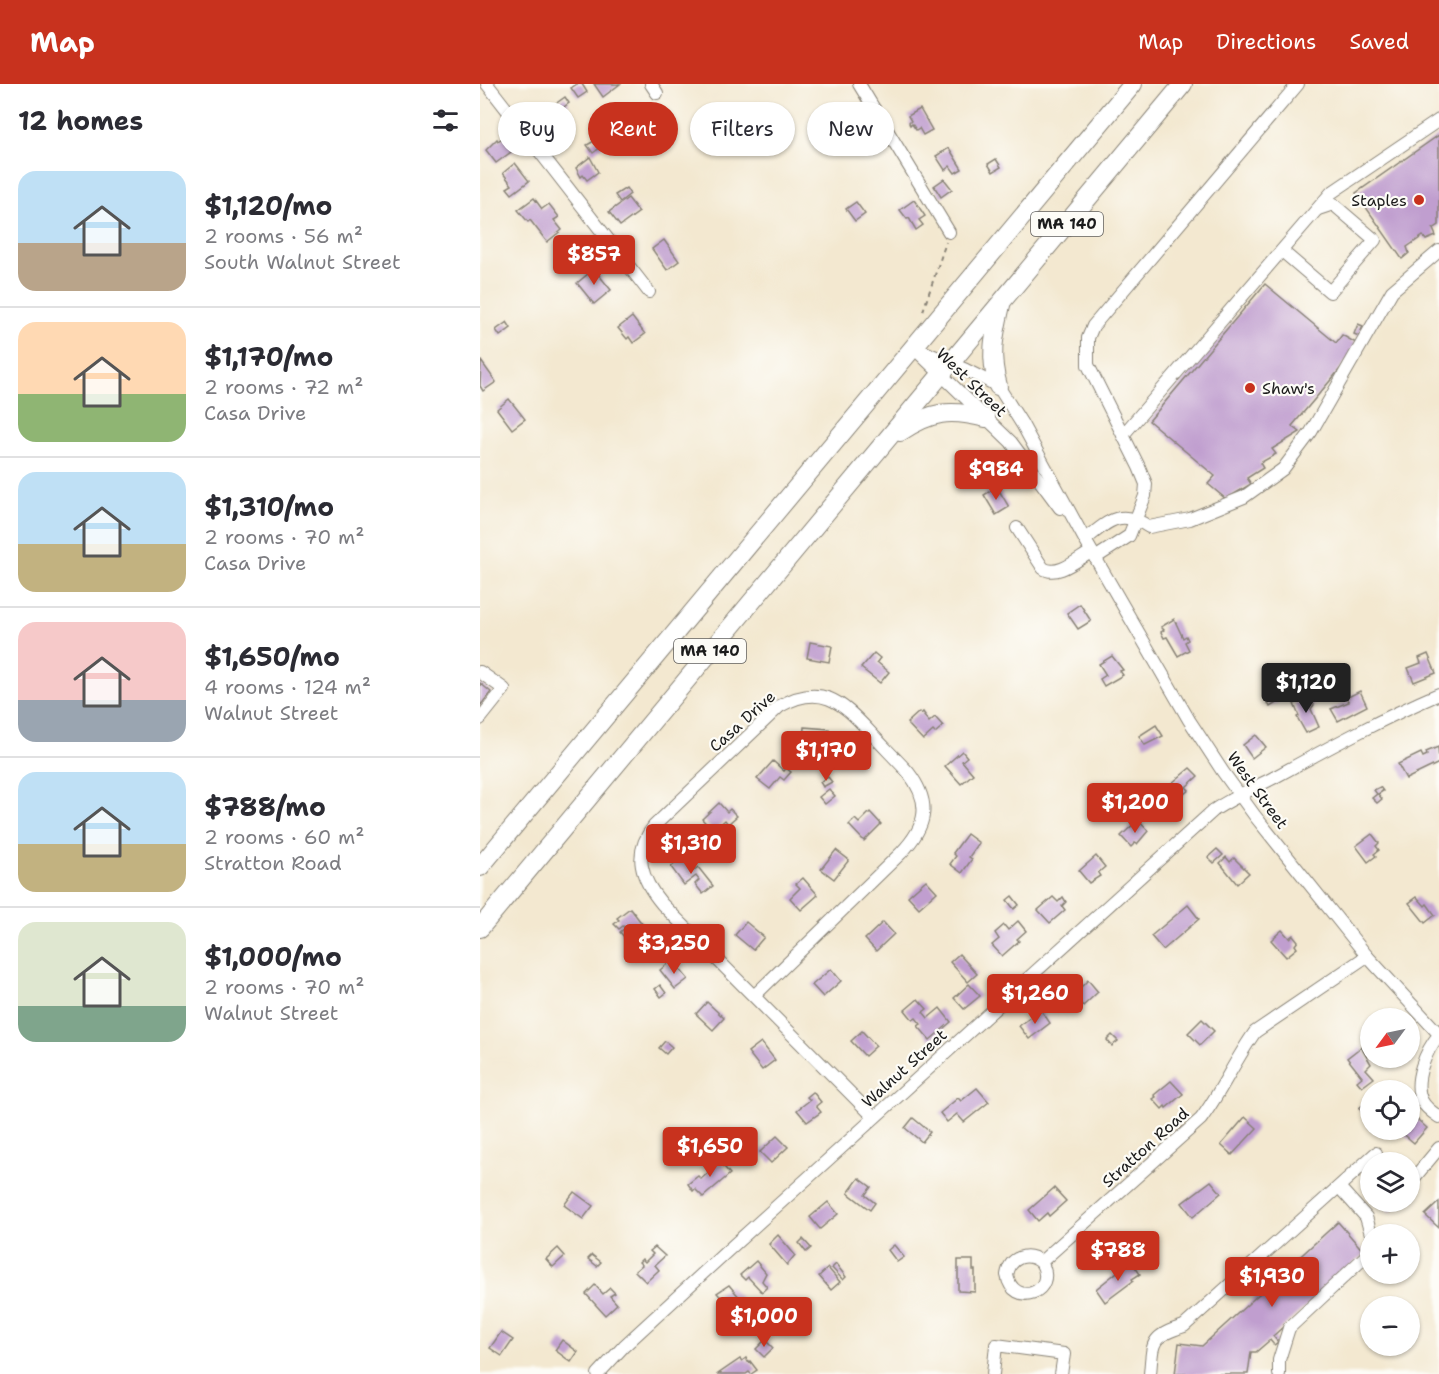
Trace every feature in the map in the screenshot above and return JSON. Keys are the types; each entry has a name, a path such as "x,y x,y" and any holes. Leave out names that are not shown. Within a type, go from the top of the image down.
{"highway":[{"name":"MA 140","path":"480,867 1133,84"},
{"name":"MA 140","path":"480,928 1183,84"},
{"path":"998,386 992,368 992,350 1002,303"},
{"path":"884,443 919,419 939,414 955,412 986,418"}],"street":[{"path":"487,84 649,292"},
{"path":"859,84 949,232"},
{"path":"1017,528 1047,571 1058,571 1129,536 1138,519 1146,484 1088,365 1088,338 1093,326 1298,84"},
{"path":"1123,435 1331,193 1439,120"},
{"path":"1282,251 1329,292 1374,240 1334,204 1318,209"},
{"path":"1084,540 1099,528 1122,516 1138,519 1149,527 1190,519 1244,497 1283,469 1311,432 1392,291 1439,251"},
{"name":"West Street","path":"913,347 946,369 998,386 1022,424 1084,540 1190,720 1238,794 1367,956 1439,1034"},
{"name":"West Street","path":"946,369 986,418 1011,442 1084,540"},
{"path":"480,672 504,689 480,719"},
{"name":"Walnut Street","path":"598,1374 624,1346 1205,817 1238,794 1439,694"},
{"name":"Casa Drive","path":"754,996 901,854 923,821 924,802 916,782 908,772 854,715 837,702 819,695 797,697 771,713 654,826 642,845 642,867 655,895 754,996 874,1117"},
{"name":"Stratton Road","path":"1041,1263 1201,1119 1217,1097 1255,1032 1367,956"},
{"path":"1439,1034 1431,1044 1425,1058 1420,1073 1419,1088 1423,1103 1439,1118"},
{"path":"1420,1171 1439,1148"},
{"path":"1150,1374 1153,1344 1162,1333 1184,1326 1360,1168"},
{"path":"1339,1187 1366,1217 1368,1224"},
{"path":"1279,1374 1279,1360 1288,1329 1360,1262"},
{"path":"993,1374 996,1345 1064,1354 1061,1374"}],"path":[{"path":"924,316 924,304 949,232"}],"building":[{"path":"582,84 587,92 578,98 571,88"},
{"path":"594,84 620,84 603,97"},
{"path":"565,97 568,102 558,102"},
{"path":"920,109 932,130 923,135 919,128 916,130 912,124 910,126 911,121 908,116"},
{"path":"1439,135 1439,225 1433,229 1436,236 1426,240 1423,236 1407,247 1409,253 1402,259 1356,193"},
{"path":"497,139 498,156 506,156 496,163 486,150"},
{"path":"949,148 962,169 955,173 950,166 945,170 936,156"},
{"path":"590,157 598,172 587,180 583,175 581,177 576,168"},
{"path":"996,159 1001,167 993,172 988,164"},
{"path":"515,163 529,181 512,194 507,188 512,185 503,173"},
{"path":"944,179 952,189 941,197 934,186"},
{"path":"626,188 630,194 620,202 615,195"},
{"path":"534,198 542,209 549,204 559,217 554,220 562,230 547,242 530,220 528,222 518,210"},
{"path":"628,198 639,212 620,226 609,212"},
{"path":"914,200 925,216 919,220 923,225 916,230 909,218 907,219 900,210"},
{"path":"856,202 865,214 855,221 846,209"},
{"path":"664,240 679,261 667,270 652,249"},
{"path":"594,269 611,290 594,304 577,283"},
{"name":"Shaw's","path":"1265,284 1336,343 1342,335 1356,343 1351,356 1292,426 1300,432 1272,449 1276,454 1260,463 1263,468 1247,478 1251,484 1226,499 1208,484 1215,476 1149,421"},
{"path":"632,317 645,334 633,343 618,328"},
{"path":"507,322 511,328 500,336 496,330"},
{"path":"1358,324 1363,326 1359,336 1354,334"},
{"path":"481,361 496,382 483,391 480,386"},
{"path":"509,399 525,419 512,429 497,409"},
{"path":"997,487 1009,507 996,515 984,495"},
{"path":"1080,604 1091,621 1078,629 1067,613"},
{"path":"1174,619 1183,638 1186,636 1188,640 1185,642 1189,650 1178,656 1167,637 1164,638 1161,632 1164,630 1161,627"},
{"path":"810,642 832,646 829,662 807,658"},
{"path":"874,653 880,658 877,662 889,672 880,683 861,668"},
{"path":"1428,654 1436,673 1414,682 1408,668 1421,663 1419,658"},
{"path":"1112,656 1123,670 1120,671 1123,675 1104,686 1100,679 1106,675 1099,664"},
{"path":"480,683 491,692 480,706"},
{"path":"1360,691 1367,706 1338,721 1331,709 1349,702 1346,698"},
{"path":"1276,693 1281,700 1270,707 1266,699"},
{"path":"1309,694 1314,705 1311,709 1319,727 1306,733 1297,717 1299,716 1294,704"},
{"path":"919,712 921,714 923,712 929,722 935,717 943,726 923,740 907,723"},
{"path":"1156,725 1163,736 1145,745 1139,736"},
{"path":"804,727 829,729 827,746 803,743"},
{"path":"1256,735 1266,747 1252,758 1243,745"},
{"path":"1438,747 1439,763 1406,779 1398,764 1421,753 1423,757 1427,755 1426,752"},
{"path":"962,751 967,757 962,761 973,774 961,784 945,766"},
{"path":"773,761 784,771 786,768 791,772 784,780 780,777 770,789 757,779"},
{"path":"1190,768 1198,776 1186,787 1189,790 1170,805 1160,793"},
{"path":"828,777 832,782 823,787 820,782"},
{"path":"1380,787 1383,791 1378,794 1382,799 1377,803 1372,798 1377,794 1374,790"},
{"path":"829,789 835,796 825,804 819,797"},
{"path":"719,803 727,812 730,809 737,816 728,824 725,820 713,831 702,819"},
{"path":"870,812 881,824 864,841 849,825 855,819 859,823"},
{"path":"1138,820 1148,831 1137,844 1131,847 1121,836"},
{"path":"967,834 979,843 962,873 950,864 956,856 953,853"},
{"path":"1372,834 1379,843 1376,846 1379,850 1374,854 1376,856 1368,862 1356,846"},
{"path":"1217,849 1223,855 1214,863 1208,857"},
{"path":"836,850 849,860 834,879 821,869"},
{"path":"1096,856 1105,867 1098,873 1100,876 1089,883 1079,871"},
{"path":"683,857 693,871 698,867 713,886 703,894 695,884 699,880 696,876 684,885 671,867"},
{"path":"1226,857 1230,862 1234,858 1249,873 1237,884 1220,863"},
{"path":"803,878 818,895 801,910 790,898 800,888 796,884"},
{"path":"926,880 937,892 919,908 908,896"},
{"path":"1012,896 1019,905 1014,909 1007,900"},
{"path":"1053,897 1058,902 1063,897 1066,902 1062,906 1065,910 1050,923 1038,910"},
{"path":"1417,897 1425,906 1427,904 1435,915 1425,923 1409,903"},
{"path":"1188,905 1199,919 1163,950 1151,936"},
{"path":"630,908 653,938 642,947 631,934 625,938 620,932 625,928 623,926 619,929 614,924 619,920 617,918"},
{"path":"1018,921 1026,931 1017,939 1019,941 1002,956 992,945 999,939 995,933 1004,925 1008,930"},
{"path":"746,922 764,937 753,950 735,935"},
{"path":"883,922 894,934 876,951 865,939"},
{"path":"1282,930 1289,938 1293,935 1298,941 1295,945 1297,948 1286,957 1271,940"},
{"path":"959,954 977,974 968,982 950,962"},
{"path":"672,960 688,979 675,989 660,970"},
{"path":"831,969 841,981 823,997 812,985"},
{"path":"1088,980 1098,992 1083,1006 1073,995"},
{"path":"969,984 980,996 964,1009 954,998"},
{"path":"660,985 666,993 661,997 655,989"},
{"path":"918,999 927,1009 923,1012 928,1018 940,1008 951,1022 930,1040 918,1026 921,1024 916,1018 913,1020 905,1010"},
{"path":"707,1002 724,1018 713,1030 696,1014"},
{"path":"1041,1010 1050,1023 1029,1039 1019,1026"},
{"path":"1202,1019 1214,1031 1200,1045 1188,1033"},
{"path":"862,1031 876,1046 865,1056 851,1041"},
{"path":"1112,1035 1118,1041 1112,1046 1107,1040"},
{"path":"665,1041 672,1047 666,1054 659,1048"},
{"path":"761,1042 775,1060 762,1070 748,1052"},
{"path":"1360,1048 1360,1068 1367,1068 1374,1078 1360,1080 1360,1085 1357,1081 1362,1077 1347,1058"},
{"path":"1171,1081 1183,1094 1162,1109 1153,1099 1156,1097 1154,1095"},
{"path":"977,1088 989,1102 964,1122 957,1114 947,1122 940,1113 958,1098 961,1101"},
{"path":"813,1092 821,1102 816,1106 821,1112 807,1122 797,1110 810,1100 807,1097"},
{"path":"1245,1117 1257,1128 1232,1155 1221,1145"},
{"path":"913,1118 930,1132 922,1142 905,1128"},
{"path":"1420,1122 1427,1128 1420,1136"},
{"path":"777,1136 788,1147 771,1163 760,1152"},
{"path":"713,1157 718,1165 721,1163 730,1174 703,1197 695,1189 693,1191 688,1184 698,1176 701,1179 710,1171 704,1164"},
{"path":"859,1178 871,1187 865,1195 875,1203 870,1210 848,1193"},
{"path":"1211,1181 1221,1193 1193,1217 1182,1203"},
{"path":"1054,1188 1066,1201 1049,1216 1047,1213 1038,1221 1029,1210"},
{"path":"574,1192 593,1206 583,1219 564,1205"},
{"path":"828,1202 838,1214 820,1229 810,1217"},
{"path":"1439,1202 1439,1226 1438,1227 1425,1215"},
{"path":"1338,1222 1360,1247 1360,1258 1273,1336 1278,1342 1274,1345 1270,1340 1256,1352 1251,1352 1248,1374 1175,1374 1179,1343 1202,1346"},
{"path":"778,1235 795,1255 787,1265 769,1244"},
{"path":"803,1239 811,1248 806,1252 799,1243"},
{"path":"894,1245 904,1257 897,1262 888,1250"},
{"path":"655,1247 665,1256 655,1265 659,1270 646,1282 635,1271 642,1265 639,1262 642,1259 645,1262 653,1254 650,1251"},
{"path":"558,1248 565,1256 553,1267 546,1259"},
{"path":"592,1255 601,1262 597,1266 588,1259"},
{"path":"958,1260 973,1260 975,1292 958,1291"},
{"path":"756,1261 766,1273 762,1281 767,1287 762,1292 748,1277 745,1280 740,1275"},
{"path":"1131,1261 1140,1274 1105,1302 1096,1289"},
{"path":"836,1264 846,1277 843,1280 832,1268"},
{"path":"828,1268 840,1282 831,1290 819,1276"},
{"path":"595,1285 603,1294 610,1288 615,1293 610,1296 617,1304 605,1315 586,1294"},
{"path":"729,1285 746,1305 736,1314 717,1293"},
{"path":"501,1332 513,1340 502,1356 490,1348"},
{"path":"562,1340 578,1352 571,1362 555,1350"},
{"path":"765,1340 773,1348 764,1357 756,1349"},
{"path":"746,1358 757,1370 751,1374 749,1372 746,1374 718,1374 740,1359 742,1361"}],"place":[{"name":"Staples","path":"1419,200"},
{"name":"Shaw's","path":"1250,388"}]}
